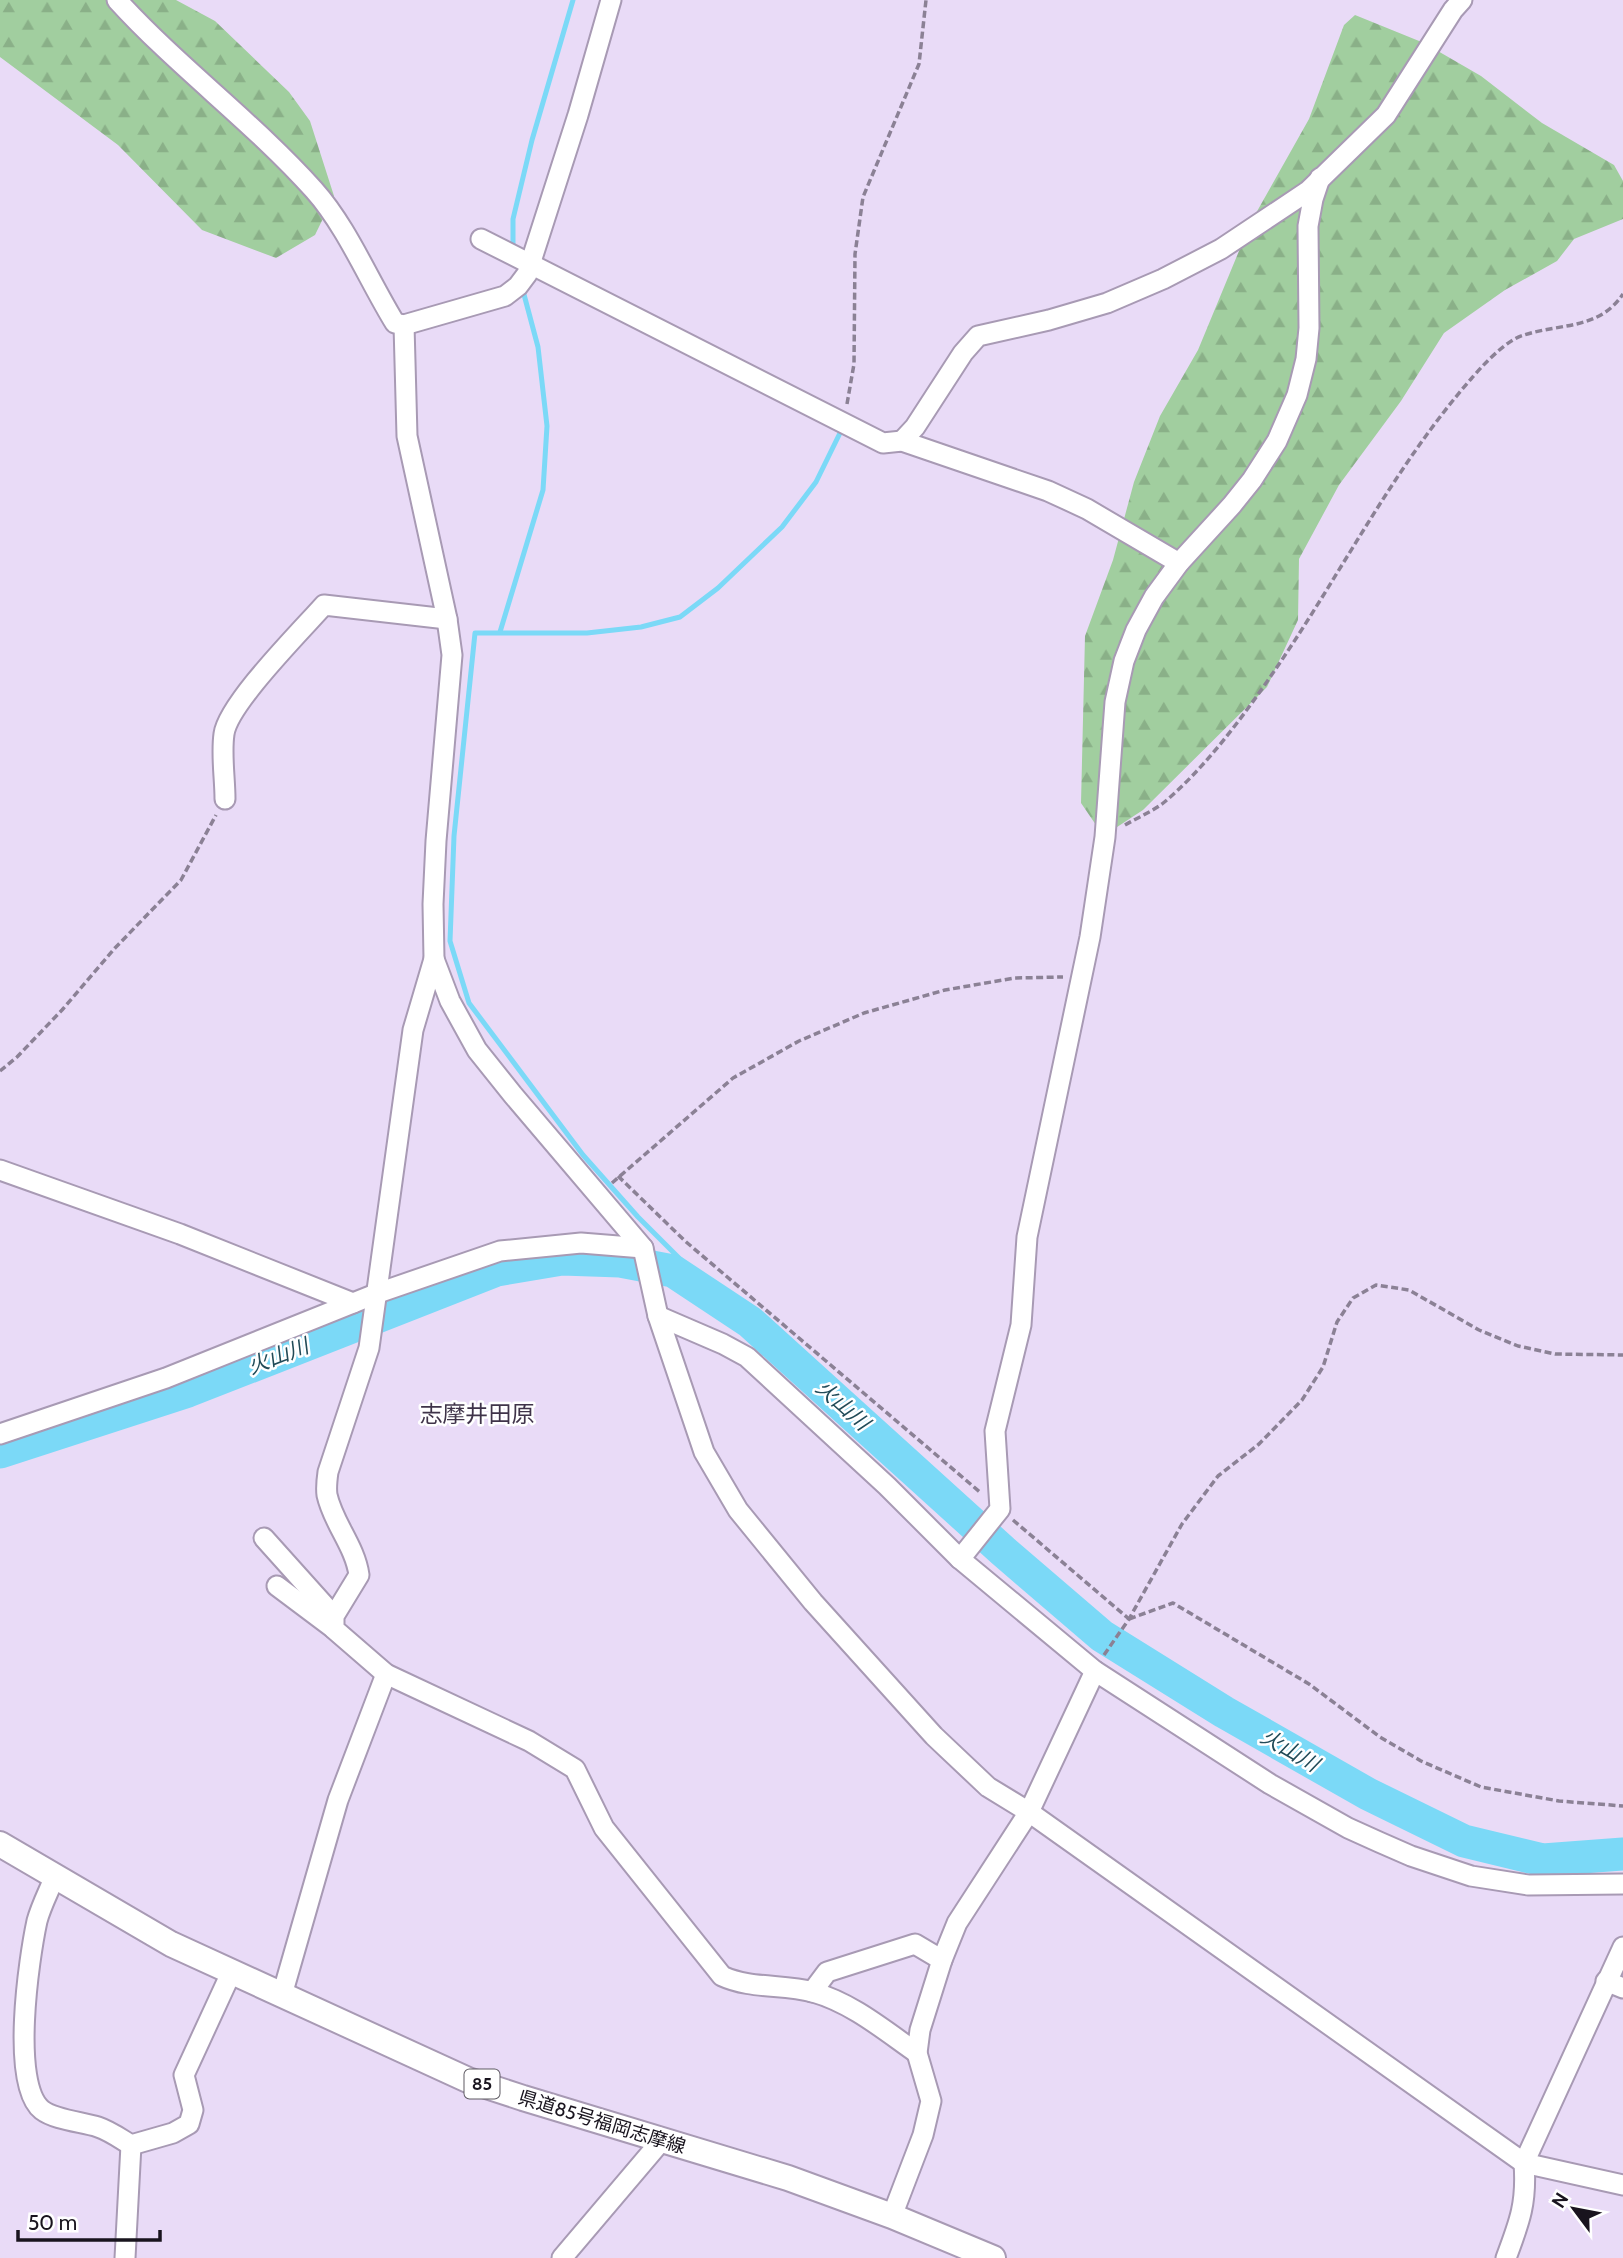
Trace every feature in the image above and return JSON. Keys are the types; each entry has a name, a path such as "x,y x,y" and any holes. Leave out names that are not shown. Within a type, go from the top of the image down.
{"main road":[{"name":"県道85号福岡志摩線","path":"0,1843 171,1944 468,2080 789,2178 892,2216 993,2258"}],"street":[{"path":"117,0 179,62 276,150 316,192 348,240 395,323 404,325 505,296 518,286 531,264 611,0"},
{"path":"902,441 915,427 963,353 978,336 1107,303 1163,279 1221,249 1308,191 1386,115 1462,0"},
{"path":"965,1554 997,1513 995,1431 1021,1325 1027,1237 1083,977 1105,837 1115,702 1124,661 1136,630 1154,597 1179,563 1233,505 1252,480 1277,441 1297,395 1306,359 1309,327 1307,226 1321,178"},
{"path":"481,239 883,443 902,441 1048,491 1130,533 1179,563"},
{"path":"404,325 407,436 447,619 452,655 436,841 433,904 435,959 450,1001 477,1050 643,1248 658,1316 704,1452 738,1510 813,1602 934,1736 988,1787 1029,1812 1524,2163 1623,2185"},
{"path":"225,799 224,732 237,706 324,605 447,619"},
{"path":"334,1622 359,1575 358,1562 326,1492 328,1472 369,1348 413,1030 435,959"},
{"path":"0,1170 180,1234 353,1303"},
{"path":"0,1434 166,1378 378,1293 500,1251 581,1243 643,1248"},
{"path":"658,1316 747,1357 1030,1615 1097,1667 1270,1784 1348,1828 1411,1856 1471,1876 1528,1885 1623,1884"},
{"path":"264,1538 334,1622 386,1674 529,1741 575,1769 604,1828 722,1976 735,1982 811,1992 847,2004 917,2053"},
{"path":"277,1586 334,1622"},
{"path":"892,2216 923,2135 931,2101 917,2053 919,2029 942,1960 957,1923 1029,1812 1097,1667"},
{"path":"282,1995 338,1800 386,1674"},
{"path":"55,1876 38,1919 27,1983 24,2048 27,2080 32,2099 43,2111 100,2128 131,2145 173,2133 189,2124 193,2110 184,2075 231,1973"},
{"path":"811,1992 827,1972 915,1944 942,1960"},
{"path":"1506,2258 1522,2217 1526,2188 1524,2163 1614,1985 1623,1947"},
{"path":"562,2258 662,2140"},
{"path":"125,2258 131,2145"}],"path":[{"path":"844,423 854,364 855,254 863,197 919,64 926,0"},
{"path":"1105,837 1160,806 1182,787 1246,712 1300,634 1385,496 1471,378 1496,353 1521,335 1597,319 1616,304 1623,294"},
{"path":"0,1071 62,1010 115,948 181,880 225,799"},
{"path":"1083,977 1015,978 945,990 864,1013 799,1041 733,1078 618,1176 685,1241 997,1513 1129,1619"},
{"path":"1097,1667 1129,1619 1182,1524 1218,1476 1259,1444 1302,1400 1323,1367 1337,1322 1353,1298 1376,1285 1409,1290 1479,1330 1518,1346 1555,1354 1623,1355"},
{"path":"1129,1619 1173,1603 1309,1684 1380,1738 1421,1761 1481,1787 1559,1801 1623,1806"}],"green space":[{"path":"0,0 176,0 215,21 289,92 310,121 334,196 315,235 276,258 202,230 118,145 0,57"},
{"path":"1355,15 1424,43 1481,76 1542,123 1614,165 1623,181 1623,219 1574,239 1557,261 1505,290 1444,333 1401,401 1339,485 1299,559 1298,620 1267,687 1143,810 1114,829 1096,825 1081,803 1085,636 1113,560 1134,482 1160,416 1198,350 1251,222 1309,119 1344,25"}],"waterway":[{"path":"513,251 513,219 532,140 573,0"},
{"path":"500,632 543,490 547,426 538,347 522,287"},
{"path":"706,1291 684,1263 638,1217 583,1155 469,1003 450,941 454,836 475,633 587,633 641,627 680,617 718,588 782,527 816,482 841,431"},
{"name":"火山川","path":"0,1452 188,1391 497,1270 562,1259 620,1261 673,1271 750,1322 1003,1551 1102,1636 1224,1712 1368,1794 1464,1841 1543,1860 1623,1854"}],"district":[{"name":"志摩井田原","path":"477,1414"}]}
